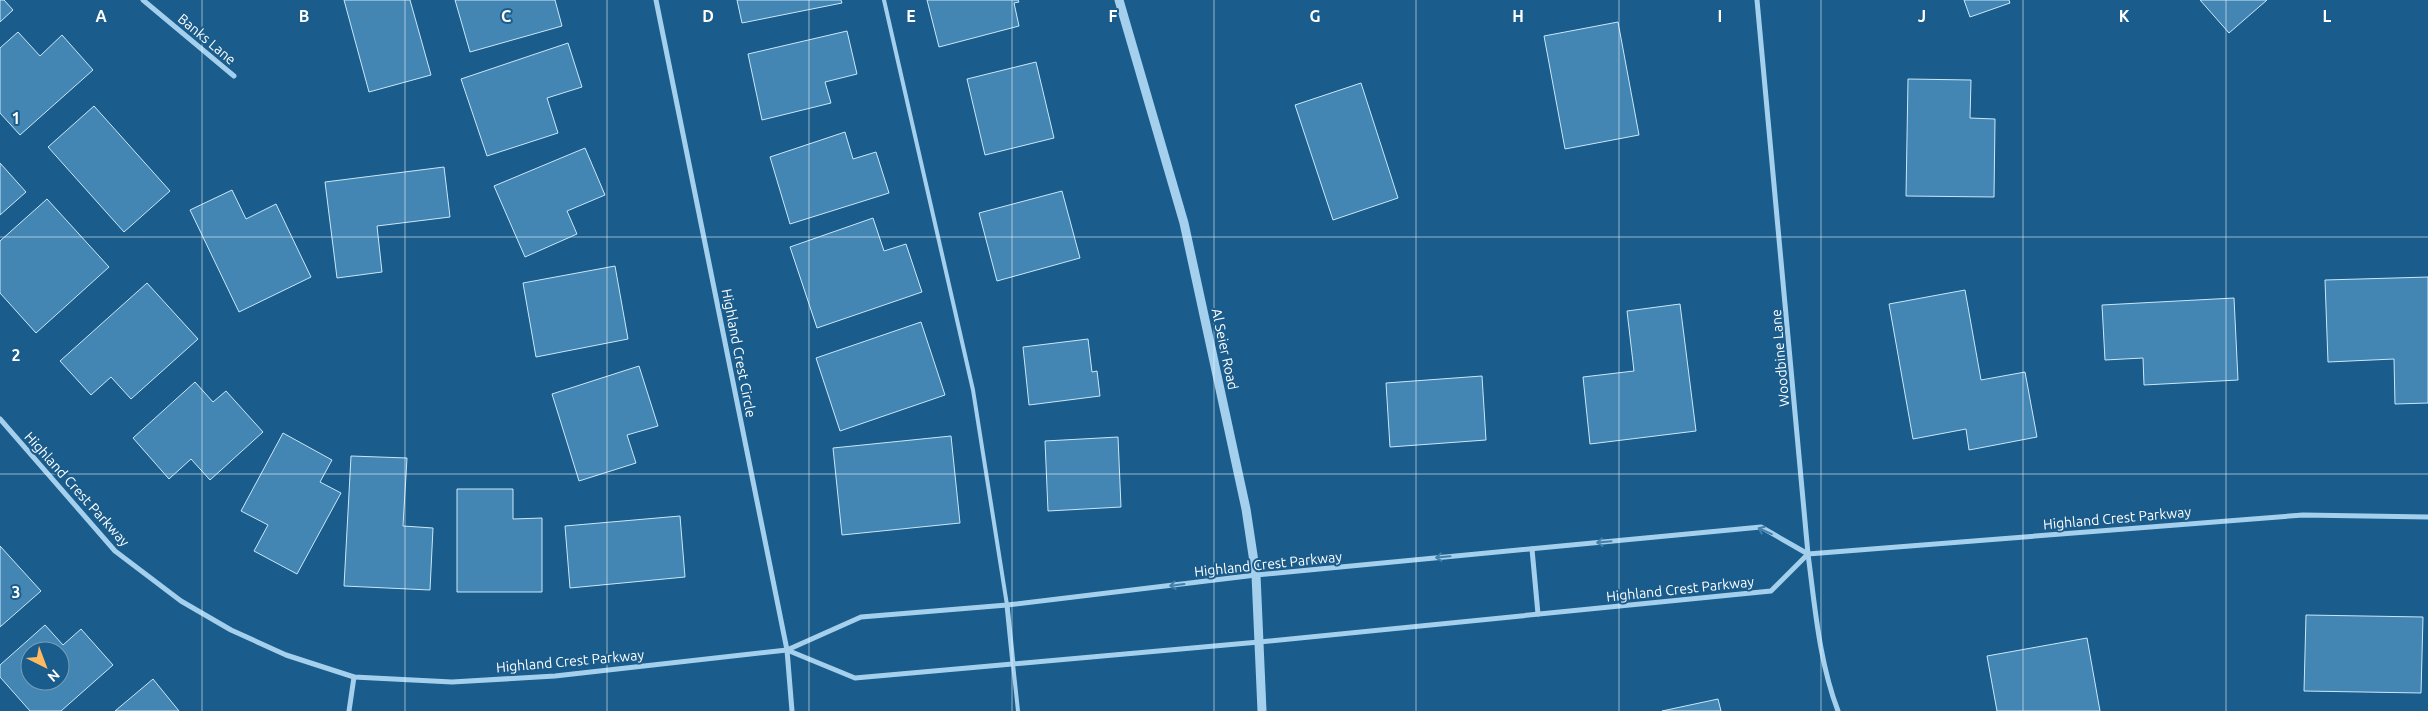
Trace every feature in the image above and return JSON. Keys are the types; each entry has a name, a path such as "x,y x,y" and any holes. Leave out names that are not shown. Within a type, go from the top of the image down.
{"street":[{"name":"Banks Lane","path":"143,0 234,76"},
{"name":"Highland Crest Circle","path":"656,0 787,650 792,711"},
{"name":"Al Seier Road","path":"1119,0 1184,223 1246,509 1256,575 1262,711"},
{"name":"Woodbine Lane","path":"1757,0 1808,554 1818,638 1830,689 1838,711"},
{"name":"Highland Crest Parkway","path":"0,420 115,551 181,602 231,630 286,656 354,677 452,682 545,676 787,650 861,617 1007,605 1256,575 1761,527 1808,554 2303,515 2428,517"},
{"path":"1532,549 1538,614"},
{"name":"Highland Crest Parkway","path":"787,650 855,678 1259,642 1771,591 1808,554"},
{"path":"1007,605 1014,664"},
{"path":"349,711 354,677"}],"lane":[{"path":"884,0 974,390 1007,605"},
{"path":"1014,664 1018,711"}],"building":[{"path":"0,0 4,0 13,10 0,22"},
{"path":"344,0 410,0 431,75 369,92"},
{"path":"455,0 555,0 562,26 470,52"},
{"path":"737,0 841,0 842,3 742,23"},
{"path":"927,0 1018,0 1019,2 1014,3 1019,26 939,47"},
{"path":"1964,0 2009,0 2010,3 1970,17"},
{"path":"2200,0 2267,0 2229,33"},
{"path":"1618,22 1639,135 1565,149 1544,36"},
{"path":"847,31 857,74 825,82 831,103 762,120 748,54"},
{"path":"18,32 40,56 62,35 93,70 20,135 0,113 0,48"},
{"path":"568,43 582,87 547,98 558,133 487,156 461,79"},
{"path":"1036,62 1054,138 985,155 967,79"},
{"path":"1908,79 1971,80 1970,118 1995,119 1994,197 1906,196"},
{"path":"1361,83 1398,198 1333,220 1295,105"},
{"path":"94,106 170,191 124,232 48,147"},
{"path":"845,132 853,159 876,152 889,193 790,224 770,157"},
{"path":"585,148 605,195 567,211 577,234 525,257 494,186"},
{"path":"0,163 26,192 0,215"},
{"path":"444,167 450,217 377,226 382,272 337,278 325,182"},
{"path":"232,190 246,219 276,204 311,277 239,312 190,210"},
{"path":"1062,191 1080,258 997,281 979,213"},
{"path":"47,199 109,267 36,333 0,293 0,241"},
{"path":"873,218 884,251 906,244 922,292 817,328 790,247"},
{"path":"615,266 628,339 536,357 523,283"},
{"path":"2428,277 2428,403 2395,404 2394,359 2328,362 2325,280"},
{"path":"147,283 198,339 131,399 111,377 91,395 60,361"},
{"path":"1965,290 1981,380 2025,372 2037,437 1969,450 1966,429 1913,439 1889,304"},
{"path":"2234,298 2238,380 2144,385 2143,358 2105,360 2102,305"},
{"path":"1680,304 1696,431 1590,444 1583,377 1634,371 1627,311"},
{"path":"921,322 945,395 840,431 816,358"},
{"path":"1088,339 1092,372 1097,371 1100,396 1029,405 1023,347"},
{"path":"639,366 658,426 627,435 636,463 579,481 552,394"},
{"path":"1482,376 1486,440 1390,447 1386,383"},
{"path":"195,382 213,402 226,391 263,432 210,480 191,459 169,479 133,438"},
{"path":"283,433 332,460 320,482 341,493 297,574 254,551 268,525 241,511"},
{"path":"951,436 960,523 842,535 833,448"},
{"path":"1118,437 1121,507 1048,511 1045,441"},
{"path":"351,456 407,458 403,526 433,528 430,590 344,586"},
{"path":"457,489 513,489 513,519 542,518 542,592 457,592"},
{"path":"680,516 685,577 570,588 565,526"},
{"path":"0,546 41,591 0,627"},
{"path":"2306,615 2423,617 2421,693 2304,691"},
{"path":"45,625 59,641 27,641"},
{"path":"81,629 113,665 61,711 30,711 0,677 0,665 20,647 20,691 70,691 70,641 68,641"},
{"path":"2087,638 2100,711 1997,711 1987,656"},
{"path":"153,679 179,711 115,711"},
{"path":"1718,699 1721,711 1662,711"}]}
